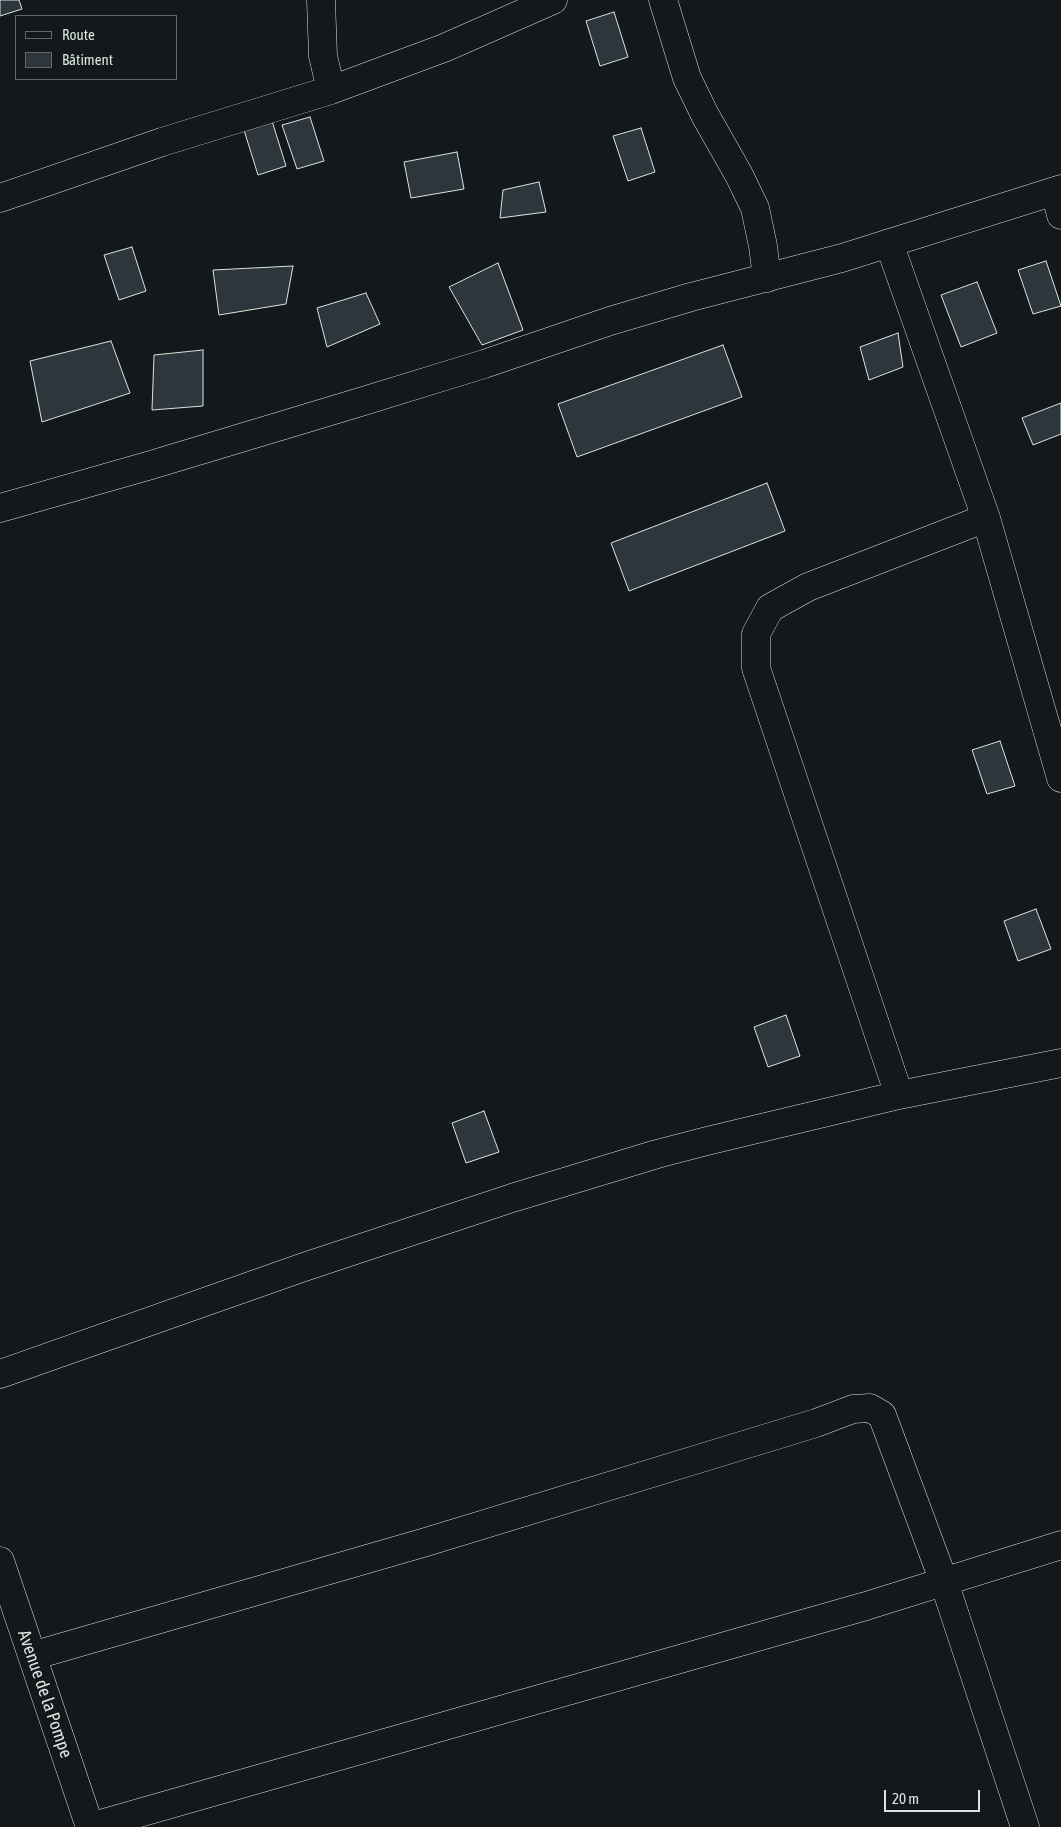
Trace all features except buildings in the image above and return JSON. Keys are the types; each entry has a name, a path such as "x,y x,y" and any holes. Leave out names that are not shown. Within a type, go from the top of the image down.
{"street":[{"path":"321,0 323,56 332,90"},
{"path":"0,198 162,142 332,90 444,48 553,0"},
{"path":"663,0 687,78 705,116 739,175 755,208 767,278"},
{"path":"0,508 348,406 484,364 610,321 691,297 842,258 889,242 1059,198"},
{"path":"889,242 986,518 1061,778"},
{"path":"899,1095 756,668 756,634 770,608 808,587 986,518"},
{"path":"0,1374 304,1267 512,1198 707,1141 899,1095 1061,1063"},
{"path":"32,1656 426,1542 853,1409 870,1408 882,1415 944,1582 1025,1827"},
{"path":"90,1827 944,1582 1061,1546"},
{"name":"Avenue de la Pompe","path":"0,1561 90,1827"}]}
